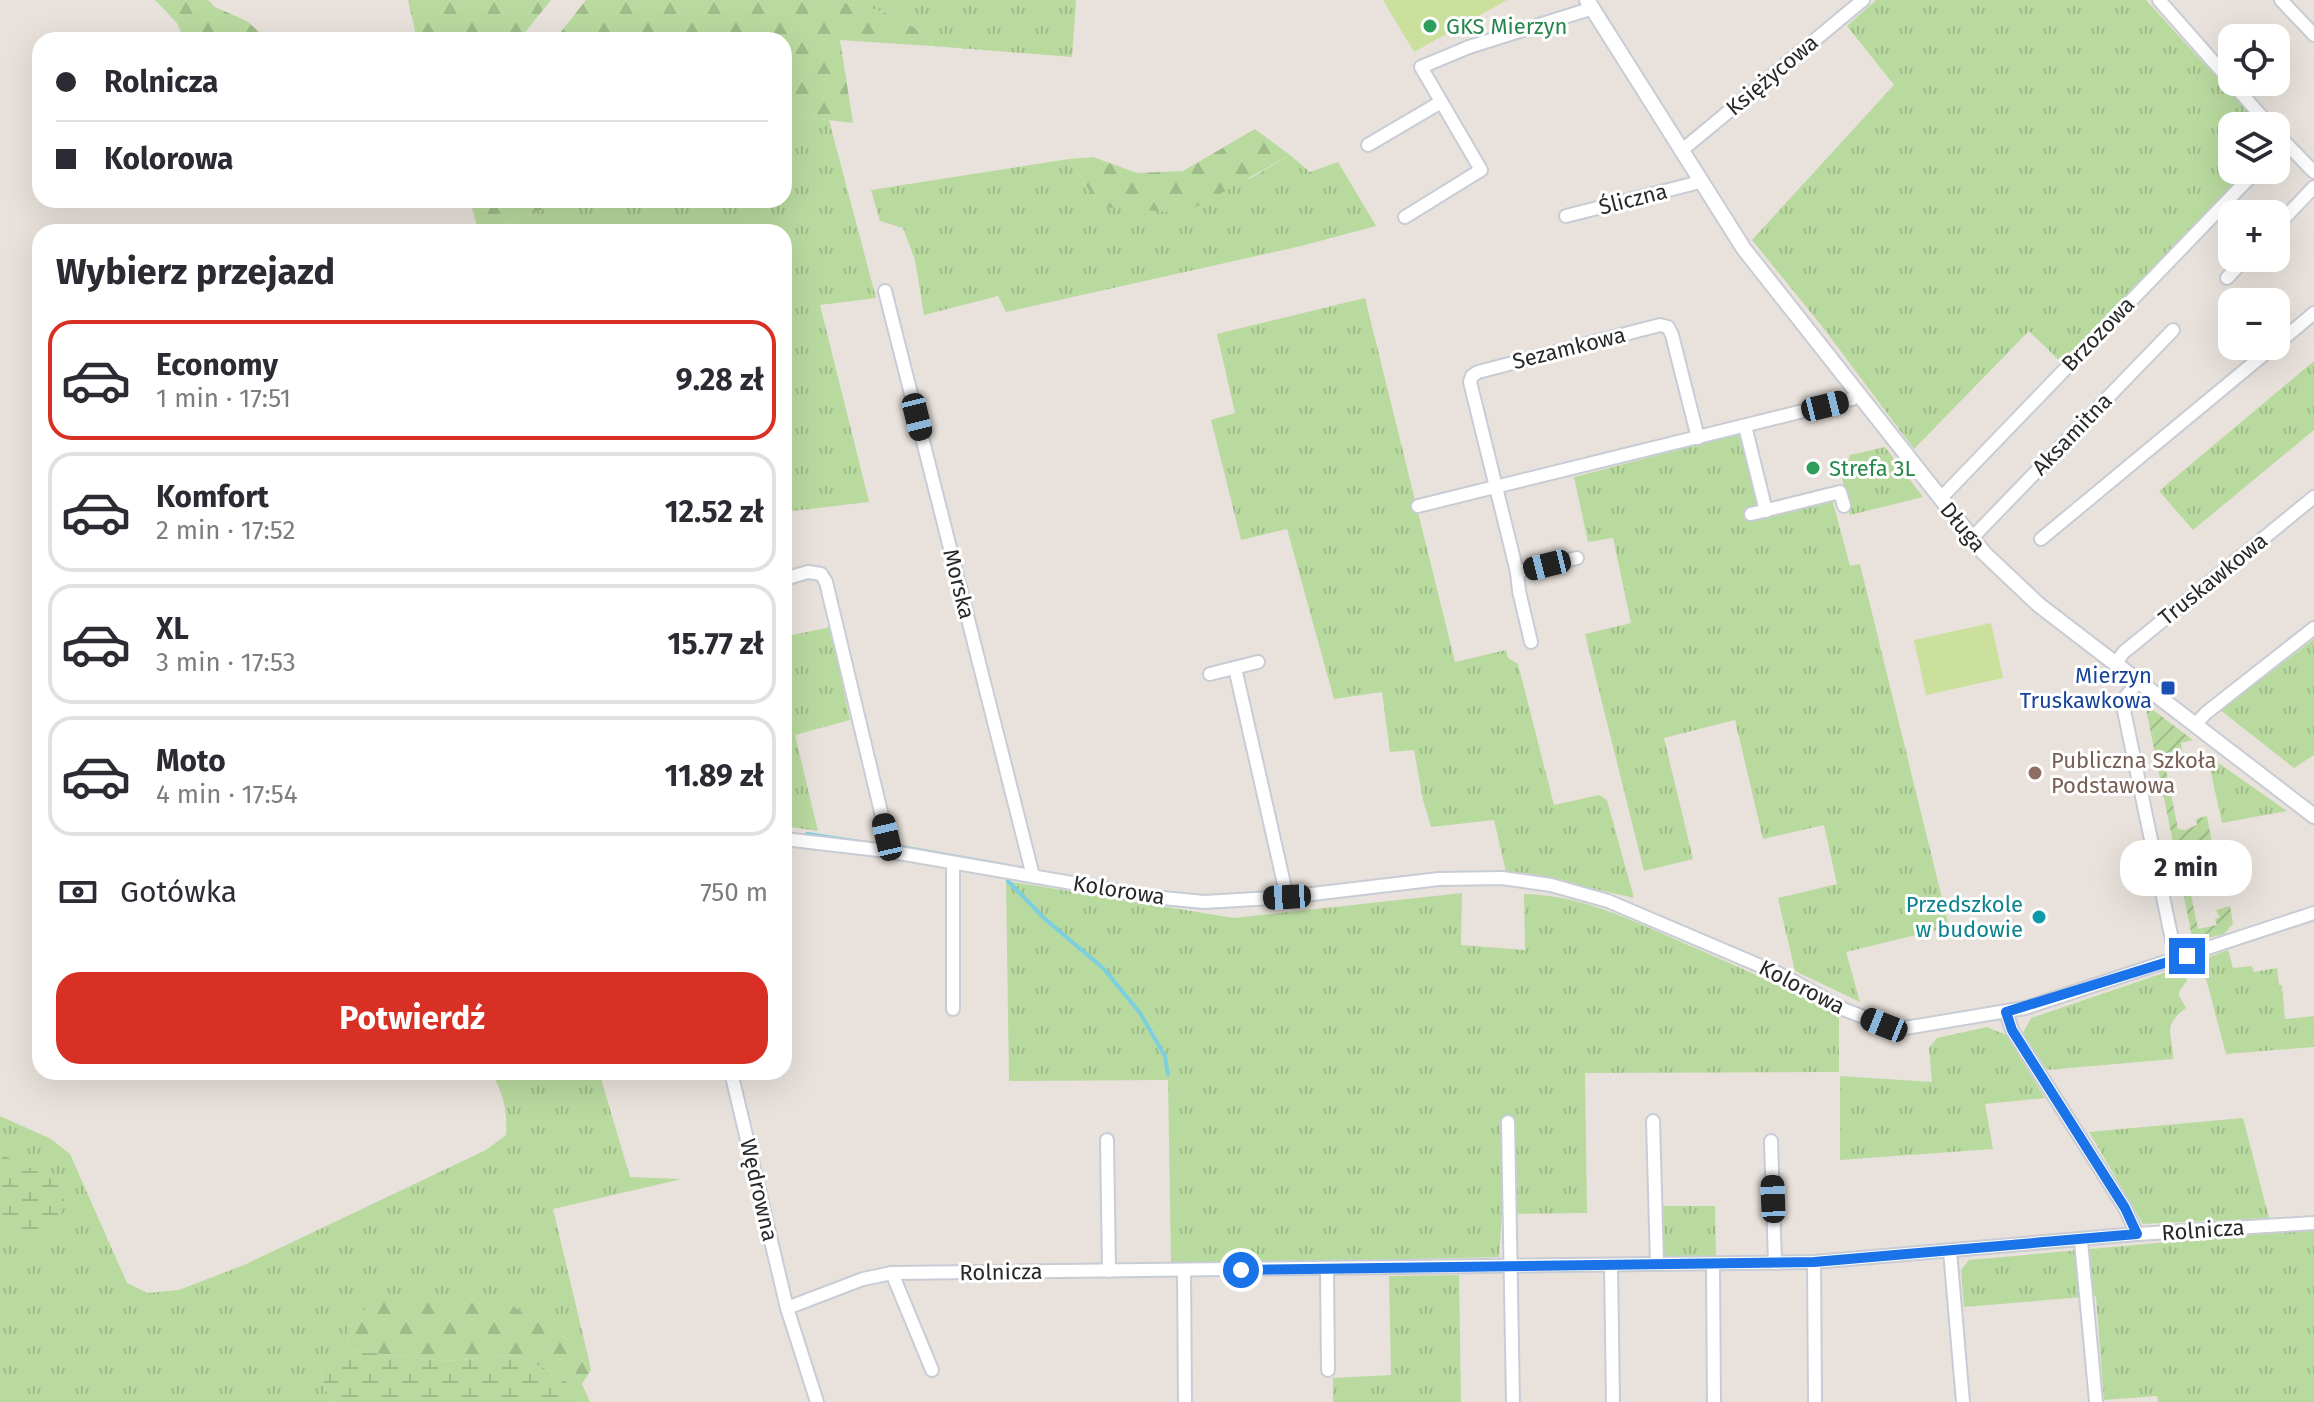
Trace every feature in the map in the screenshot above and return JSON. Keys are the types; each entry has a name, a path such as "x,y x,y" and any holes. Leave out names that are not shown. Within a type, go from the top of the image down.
{"street":[{"name":"Księżycowa","path":"1681,151 1863,0"},
{"path":"2159,0 2258,112"},
{"path":"2281,0 2314,35"},
{"name":"Długa","path":"1590,4 1755,265 1972,538 2027,596 2314,816"},
{"path":"1405,217 1481,170 1421,67 1590,4"},
{"path":"1368,145 1441,102"},
{"path":"2290,151 2314,172"},
{"name":"Śliczna","path":"1566,216 1700,182"},
{"name":"Brzozowa","path":"1940,499 2244,184"},
{"path":"2290,212 2314,187"},
{"path":"2227,278 2233,272"},
{"name":"Morska","path":"885,291 1033,876"},
{"path":"2290,333 2314,313"},
{"name":"Sezamkowa","path":"1531,642 1470,382 1472,376 1660,325 1668,327 1698,438"},
{"name":"Aksamitna","path":"1972,538 2173,330"},
{"path":"2041,539 2257,360"},
{"path":"1418,506 1698,438 1852,399 1857,395"},
{"path":"1745,426 1766,511"},
{"path":"1751,514 1840,492 1844,506"},
{"name":"Truskawkowa","path":"2115,664 2124,652 2314,497"},
{"path":"1517,572 1577,558"},
{"path":"792,577 808,572 821,574 826,582 887,837 887,851"},
{"path":"2195,725 2314,628"},
{"path":"1210,674 1258,662"},
{"path":"1235,668 1287,897"},
{"path":"2138,682 2122,701 2176,959"},
{"name":"Kolorowa","path":"792,840 887,851 1153,897 1204,902 1287,897 1439,879 1502,878 1551,885 1608,901 1712,943 1784,976 1843,1009 1884,1025 1905,1028 2006,1012 2314,913"},
{"path":"953,863 953,1009"},
{"path":"2006,1012 2012,1030 2125,1208 2137,1234"},
{"name":"Wędrowna","path":"733,1080 787,1308 817,1402"},
{"path":"1653,1121 1657,1264"},
{"path":"1508,1122 1513,1402"},
{"path":"1107,1140 1109,1271"},
{"path":"1771,1141 1775,1263"},
{"name":"Rolnicza","path":"787,1308 863,1279 892,1273 1814,1262 2137,1234 2314,1223"},
{"path":"2081,1241 2096,1402"},
{"path":"1950,1251 1963,1402"},
{"path":"1814,1262 1815,1402"},
{"path":"1713,1264 1714,1402"},
{"path":"1611,1265 1613,1402"},
{"path":"1327,1268 1328,1370"},
{"path":"1184,1270 1185,1402"},
{"path":"892,1273 932,1370"}],"green space":[{"path":"155,0 208,0 215,7 247,21 259,32 181,32 177,23"},
{"path":"408,0 551,0 525,32 415,32"},
{"path":"586,0 844,0 884,12 931,36 932,46 840,40 853,123 792,116 792,32 561,32"},
{"path":"844,0 1076,0 1072,57 932,46 931,36 884,12"},
{"name":"GKS Mierzyn","path":"1383,0 1507,0 1414,52"},
{"path":"1876,0 2146,0 2218,79 2218,96 2234,96 2248,112 2218,112 2218,184 2251,184 2236,200 2218,200 2218,218 2070,371 2029,331 1914,449 1821,325 1752,240 1894,85 1847,26"},
{"path":"792,116 829,120 876,298 820,305 869,502 792,511 792,224 502,224 546,208 792,208"},
{"path":"1255,129 1290,155 1185,213 1100,207 1069,159 1093,157 1137,173 1183,171"},
{"path":"1290,155 1310,172 1338,162 1376,226 1301,246 1006,312 998,296 924,315 915,260 903,228 880,221 871,190 1069,159 1100,207 1251,178"},
{"path":"472,208 546,208 502,224 476,224"},
{"path":"1365,298 1455,662 1506,650 1508,658 1518,664 1554,805 1599,795 1607,800 1634,898 1526,873 1506,872 1494,820 1431,827 1414,750 1390,752 1382,692 1334,699 1287,529 1241,540 1211,420 1235,413 1217,334"},
{"path":"2314,361 2314,430 2193,530 2159,491"},
{"path":"1739,434 1760,517 1832,499 1850,566 1860,564 1949,927 1846,952 1860,1002 1795,971 1778,898 1837,884 1824,825 1763,839 1735,720 1664,738 1693,859 1644,871 1585,634 1631,623 1613,538 1588,542 1574,477"},
{"path":"1885,447 1923,497 1850,515 1842,478 1850,455"},
{"path":"1991,623 2003,678 1926,695 1914,640"},
{"path":"830,627 850,720 795,735 818,831 792,827 792,635"},
{"path":"2314,639 2314,755 2294,768 2220,710"},
{"path":"2145,704 2193,740 2181,743 2182,751 2163,755 2178,829 2185,830 2197,825 2196,819 2207,816 2213,848 2206,850 2207,857 2202,851 2189,851 2183,855 2198,929 2217,925 2215,919 2220,917 2216,910 2230,906 2233,924 2224,934 2193,942"},
{"path":"2207,755 2287,811 2222,823"},
{"path":"1006,881 1234,918 1462,893 1461,945 1525,950 1524,894 1570,900 1614,913 1657,931 1839,1017 1839,1072 1585,1073 1587,1213 1502,1214 1499,1257 1171,1264 1168,1080 1009,1081"},
{"path":"2228,950 2233,968 2252,966 2254,972 2277,968 2285,1019 2314,1016 2314,1047 2226,1054 2201,960"},
{"path":"2184,966 2187,981 2179,995 2186,1008 2171,1026 2173,1059 2047,1070 2023,1033 2031,1018"},
{"path":"1987,1027 2006,1035 2045,1098 1985,1104 1993,1149 1840,1160 1840,1076 1932,1082 1929,1048 1937,1038"},
{"path":"495,1080 601,1080 630,1177 682,1179 553,1209 587,1352 514,1307 354,1318 345,1350 320,1372 331,1402 0,1402 0,1116 51,1139 70,1154 127,1283 148,1293 179,1290 244,1265 486,1150 506,1135 504,1102"},
{"path":"2243,1118 2269,1218 2143,1224 2089,1132"},
{"path":"0,1154 48,1177 64,1196 63,1208 56,1223 40,1242 28,1238 0,1212"},
{"path":"1660,1206 1715,1206 1716,1257 1662,1257"},
{"path":"2314,1229 2314,1402 2158,1402 2157,1396 2104,1400 2096,1296 1964,1307 1961,1270 1969,1260"},
{"path":"1459,1275 1461,1402 1333,1402 1333,1378 1391,1375 1389,1276"},
{"path":"384,1294 514,1307 587,1352 591,1370 582,1384 590,1402 577,1402 564,1377 515,1355 447,1361 345,1350 354,1318"},
{"path":"345,1350 447,1361 515,1355 564,1377 577,1402 331,1402 320,1372"}],"waterway":[{"path":"807,834 874,844"},
{"path":"896,846 1008,866"},
{"path":"1008,881 1045,919 1104,969 1140,1013 1165,1056 1168,1074"}],"place":[{"name":"GKS Mierzyn","path":"1430,26"},
{"name":"Strefa 3L","path":"1813,468"},
{"name":"Mierzyn Truskawkowa","path":"2168,688"},
{"name":"Publiczna Szkoła Podstawowa","path":"2035,773"},
{"name":"Przedszkole w budowie","path":"2039,917"}],"route":[{"path":"1241,1270 1814,1262 2137,1234 2125,1208 2012,1030 2006,1012 2187,956"}]}
